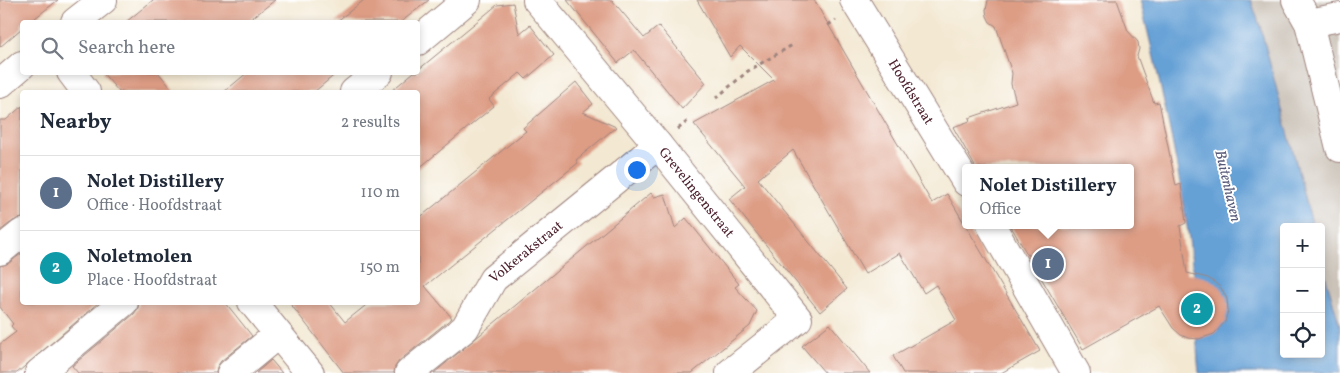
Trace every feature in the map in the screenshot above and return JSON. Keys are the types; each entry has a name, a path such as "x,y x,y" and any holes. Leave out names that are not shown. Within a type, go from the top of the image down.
{"street":[{"path":"78,20 103,0"},
{"path":"420,39 467,0"},
{"name":"Grevelingenstraat","path":"537,0 658,145 798,319 730,373"},
{"name":"Hoofdstraat","path":"854,0 962,176"},
{"path":"1296,0 1308,23 1340,148"},
{"path":"1308,23 1340,17"},
{"path":"0,84 20,67"},
{"path":"73,75 84,90"},
{"path":"356,90 375,75"},
{"name":"Volkerakstraat","path":"409,373 465,328 493,279 658,145"},
{"path":"993,229 1076,373"},
{"path":"0,251 20,235"},
{"path":"39,373 120,305"},
{"path":"254,305 310,373"},
{"path":"231,373 277,335"}],"path":[{"path":"716,98 748,71 794,44"}],"shaded area":[{"path":"1191,0 1340,0 1340,373 1279,373"}],"water":[{"name":"Buitenhaven","path":"1140,0 1251,0 1260,26 1312,223 1280,223 1280,358 1325,358 1325,275 1340,326 1340,373 1199,373 1195,283 1183,202 1164,100"}],"building":[{"path":"0,0 58,0 33,20 20,20 20,30 0,47"},
{"path":"153,0 275,0 250,20 128,20"},
{"path":"364,0 429,0 404,20 339,20"},
{"path":"567,0 612,0 644,38 659,26 706,83 682,109 634,50 618,63"},
{"path":"697,0 814,0 932,203 947,194 962,219 962,229 968,229 1040,351 1001,373 903,373 893,356 956,320 936,285 924,293 900,253 865,274 793,150 758,179 847,289 820,312 729,199 745,186 694,124 774,80 740,46 730,57"},
{"path":"988,0 1117,0 1128,31 1138,42 1137,56 1154,103 1159,102 1176,186 1181,184 1186,223 1180,226 1187,273 1208,278 1222,289 1227,299 1228,310 1225,322 1214,334 1199,339 1181,335 1173,328 1159,306 1083,349 1012,229 1134,229 1134,164 974,164 953,127 970,121 969,118 1016,102 1011,84 1012,73 996,26 990,22 986,10"},
{"path":"513,3 519,34 530,25 554,55 526,79 520,73 489,99 494,106 420,167 420,90 392,90 410,75 420,75 420,68 497,5"},
{"path":"105,75 160,75 172,90 117,90"},
{"path":"244,75 334,75 316,90 226,90"},
{"path":"576,82 593,104 583,112 616,127 576,160 578,163 425,286 452,318 399,361 394,373 344,373 291,305 331,305 345,322 366,305 420,305 420,217 526,131 523,128"},
{"path":"20,108 20,219 13,221 0,231 0,120 6,120"},
{"path":"651,193 654,197 665,194 675,228 686,218 739,284 735,287 757,311 750,326 692,373 434,373"},
{"path":"20,255 20,305 96,305 17,373 0,373 0,344 16,332 11,326 13,324 0,307 0,266 9,263"},
{"path":"138,305 227,305 252,336 221,361 216,373 78,373 72,366 134,314"},
{"path":"830,324 870,373 825,373 802,346"},
{"path":"271,360 282,373 256,373"}],"place":[{"name":"Nolet Distillery","path":"1048,264"},
{"name":"Noletmolen","path":"1197,309"}]}
